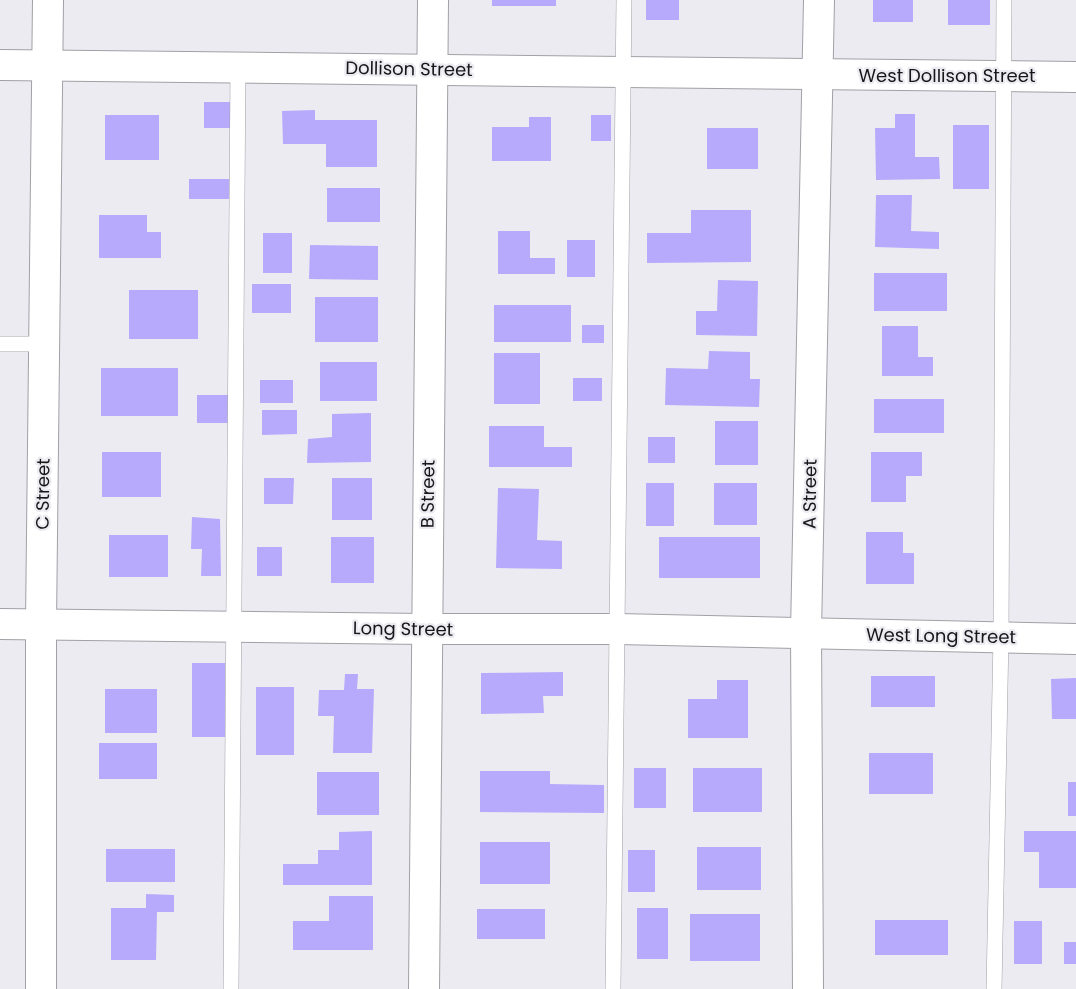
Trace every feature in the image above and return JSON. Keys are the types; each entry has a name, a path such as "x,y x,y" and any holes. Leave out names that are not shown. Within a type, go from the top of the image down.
{"street":[{"name":"C Street","path":"41,989 41,624 48,0"},
{"name":"B Street","path":"424,989 433,0"},
{"name":"A Street","path":"808,989 806,632 819,0"},
{"name":"Dollison Street","path":"0,65 819,75"},
{"name":"West Dollison Street","path":"819,75 1076,77"},
{"name":"Long Street","path":"0,624 806,632"},
{"name":"West Long Street","path":"806,632 1076,639"}],"lane":[{"path":"613,989 624,0"},
{"path":"994,989 1001,637 1004,0"},
{"path":"231,989 238,68"},
{"path":"0,344 44,344"}],"building":[{"path":"492,0 556,0 556,6 492,6"},
{"path":"646,0 679,0 679,20 646,20"},
{"path":"873,0 913,0 913,22 873,22"},
{"path":"948,0 990,0 990,25 948,25"},
{"path":"204,102 231,102 231,128 204,128"},
{"path":"315,110 315,120 377,120 377,167 326,167 326,144 283,144 282,111"},
{"path":"895,114 915,114 915,157 939,157 940,179 876,180 875,128 895,128"},
{"path":"105,115 159,115 159,160 105,160"},
{"path":"591,115 611,115 611,141 591,141"},
{"path":"529,117 551,117 551,161 492,161 492,127 529,127"},
{"path":"953,125 989,125 989,189 953,189"},
{"path":"707,128 758,128 758,169 707,169"},
{"path":"189,179 231,179 231,199 189,199"},
{"path":"327,188 380,188 380,222 327,222"},
{"path":"876,195 912,195 911,231 939,232 939,249 875,247"},
{"path":"691,210 751,210 751,262 647,263 647,233 691,233"},
{"path":"99,215 147,215 147,232 161,232 161,258 99,258"},
{"path":"498,231 530,231 530,258 555,258 555,274 498,274"},
{"path":"263,233 292,233 292,273 263,273"},
{"path":"567,240 595,240 595,277 567,277"},
{"path":"310,245 378,246 378,280 309,279"},
{"path":"874,273 947,273 947,311 874,311"},
{"path":"718,280 758,281 757,336 696,335 696,311 717,311"},
{"path":"252,284 291,284 291,313 252,313"},
{"path":"129,290 198,290 198,339 129,339"},
{"path":"315,297 378,297 378,342 315,342"},
{"path":"494,305 571,305 571,342 494,342"},
{"path":"582,325 604,325 604,343 582,343"},
{"path":"882,326 918,326 918,357 933,357 933,376 882,376"},
{"path":"709,351 750,352 750,379 760,379 759,407 665,405 666,368 708,369"},
{"path":"494,353 540,353 540,404 494,404"},
{"path":"320,362 377,362 377,401 320,401"},
{"path":"101,368 178,368 178,416 101,416"},
{"path":"573,378 602,378 602,401 573,401"},
{"path":"260,380 293,380 293,403 260,403"},
{"path":"197,395 231,395 231,423 197,423"},
{"path":"874,399 944,399 944,433 874,433"},
{"path":"262,410 297,410 297,434 262,435"},
{"path":"371,413 371,462 307,463 308,439 332,437 332,414"},
{"path":"715,421 758,421 758,465 715,465"},
{"path":"489,426 544,426 544,447 572,447 572,467 489,467"},
{"path":"648,437 675,437 675,463 648,463"},
{"path":"102,452 161,452 161,497 102,497"},
{"path":"871,452 922,452 922,476 906,476 906,502 871,502"},
{"path":"264,478 294,478 293,504 264,504"},
{"path":"332,478 372,478 372,520 332,520"},
{"path":"646,483 674,483 674,526 646,526"},
{"path":"714,483 757,483 757,525 714,525"},
{"path":"498,488 539,489 537,540 562,541 562,569 496,568"},
{"path":"192,517 220,519 221,576 201,576 202,549 191,549"},
{"path":"866,532 903,532 903,553 914,553 914,584 866,584"},
{"path":"109,535 168,535 168,577 109,577"},
{"path":"331,537 374,537 374,583 331,583"},
{"path":"659,537 760,537 760,578 659,578"},
{"path":"257,547 282,547 282,576 257,576"},
{"path":"192,663 225,663 225,737 192,737"},
{"path":"563,672 563,696 543,696 544,713 481,714 481,673"},
{"path":"345,674 358,674 357,689 374,689 372,753 333,753 334,716 318,716 319,690 344,690"},
{"path":"871,676 935,676 935,707 871,707"},
{"path":"1076,678 1076,719 1052,719 1051,679"},
{"path":"717,680 748,680 748,738 688,738 688,699 717,699"},
{"path":"256,687 294,687 294,755 256,755"},
{"path":"105,689 157,689 157,733 105,733"},
{"path":"99,743 157,743 157,779 99,779"},
{"path":"869,753 933,753 933,794 869,794"},
{"path":"634,768 666,768 666,808 634,808"},
{"path":"693,768 762,768 762,812 693,812"},
{"path":"480,771 550,771 550,784 604,785 604,813 480,812"},
{"path":"317,772 379,772 379,815 317,815"},
{"path":"1068,782 1076,782 1076,816 1068,816"},
{"path":"372,831 372,885 283,885 283,864 318,864 318,850 339,850 339,832"},
{"path":"1024,831 1076,831 1076,888 1039,888 1039,852 1024,852"},
{"path":"480,842 550,842 550,884 480,884"},
{"path":"697,847 761,847 761,890 697,890"},
{"path":"106,849 175,849 175,882 106,882"},
{"path":"628,850 655,850 655,892 628,892"},
{"path":"146,894 174,895 174,912 157,912 156,960 111,960 111,908 146,908"},
{"path":"329,896 373,896 373,950 293,950 293,921 329,921"},
{"path":"637,908 668,908 668,959 637,959"},
{"path":"477,909 545,909 545,939 477,939"},
{"path":"690,914 760,914 760,961 690,961"},
{"path":"875,920 948,920 948,955 875,955"},
{"path":"1014,921 1042,921 1042,964 1014,964"},
{"path":"1064,942 1076,942 1076,964 1064,964"}]}
